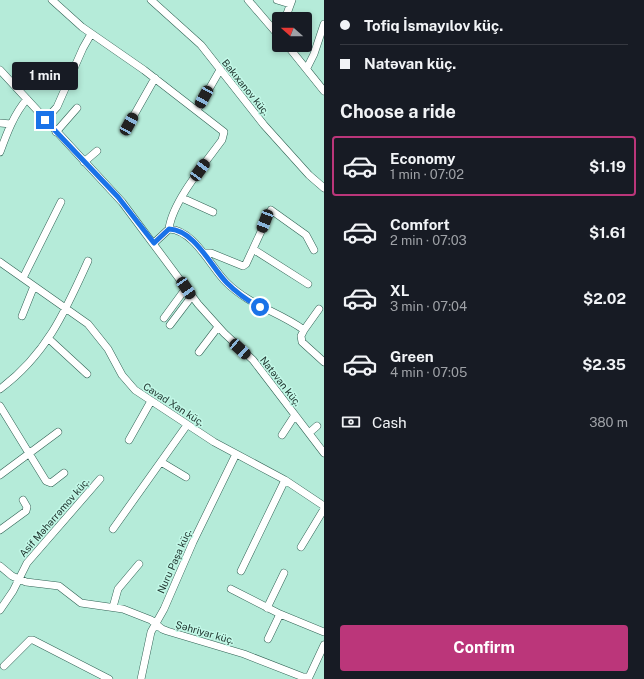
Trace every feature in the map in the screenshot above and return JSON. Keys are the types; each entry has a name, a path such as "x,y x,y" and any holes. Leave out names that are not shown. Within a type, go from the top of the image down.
{"street":[{"path":"52,0 91,34 155,78 223,129 224,135 182,198 171,220 169,229 154,243"},
{"name":"Bakıxanov küç.","path":"151,0 194,39 264,125 309,175 324,188"},
{"path":"248,0 272,26"},
{"path":"277,0 291,2 287,12"},
{"path":"307,68 314,54 324,24"},
{"path":"45,120 57,107 83,48 91,34"},
{"path":"293,52 324,91"},
{"name":"Natəvan küç.","path":"0,70 122,202 192,296 218,327 253,360 324,453"},
{"path":"197,110 220,70"},
{"path":"129,124 155,78"},
{"path":"0,152 11,124 21,106 27,99"},
{"path":"56,132 77,108"},
{"path":"0,123 11,124"},
{"path":"84,162 96,151"},
{"path":"182,198 213,212"},
{"path":"23,278 61,202"},
{"path":"204,253 211,253 243,266 246,264 271,210 306,235 314,250"},
{"path":"169,229 178,231 204,253 220,275 252,303 292,322 304,330"},
{"path":"253,249 308,284"},
{"path":"0,389 20,372 49,339 66,309 88,261"},
{"name":"Cavad Xan küç.","path":"0,262 94,330 108,349 128,384 135,390 187,425 236,454 285,480 324,506"},
{"path":"22,316 34,286"},
{"path":"164,318 186,288"},
{"path":"170,325 192,296"},
{"path":"319,308 301,336 302,342 324,362"},
{"path":"199,352 218,327"},
{"path":"49,339 87,374"},
{"path":"129,440 151,401"},
{"path":"0,406 48,483 51,483 64,473"},
{"path":"282,435 295,415"},
{"path":"113,530 187,425"},
{"path":"309,433 317,426"},
{"path":"0,475 58,432"},
{"name":"Nuru Paşa küç.","path":"141,679 151,632 164,608 190,549 236,454"},
{"path":"161,462 186,477"},
{"name":"Asif Məhərrəmov küç.","path":"0,610 13,591 27,563 100,479"},
{"path":"241,571 285,480"},
{"path":"0,530 26,511 27,507 22,500"},
{"path":"300,547 324,509"},
{"path":"113,607 122,583 139,564"},
{"name":"Şəhriyar küç.","path":"0,566 12,576 26,582 59,586 76,601 86,605 113,607 143,616 168,631 244,654 306,678 310,675 324,644"},
{"path":"267,608 284,573"},
{"path":"231,589 267,608 324,632"},
{"path":"268,639 280,614"},
{"path":"4,666 30,640 33,640 109,679"}],"route":[{"path":"45,120 118,197 154,243 169,229 178,231 200,248 228,284 252,303 260,307"}]}
